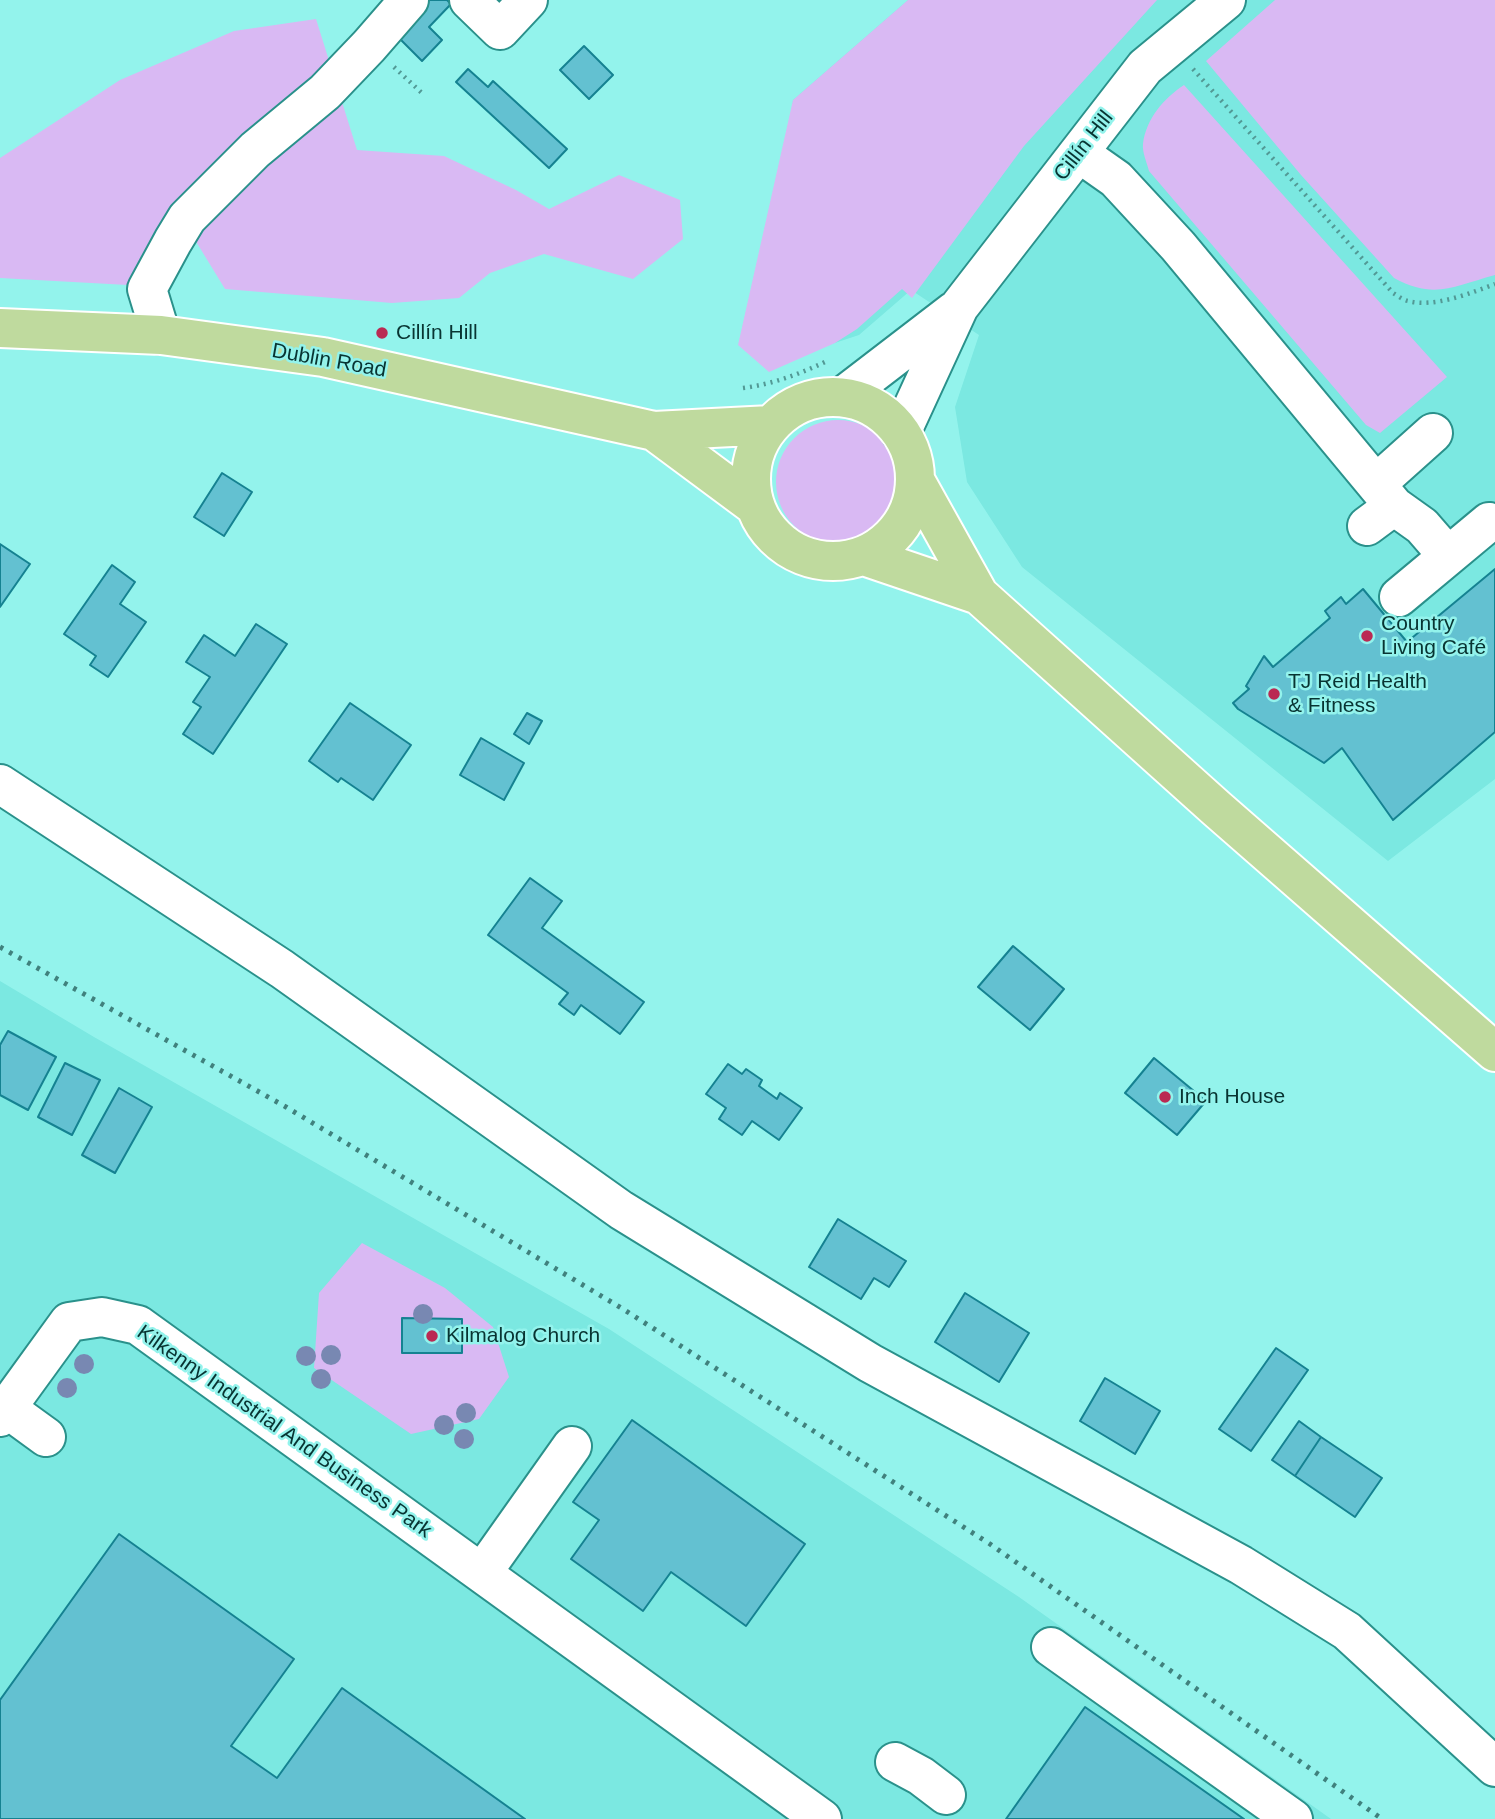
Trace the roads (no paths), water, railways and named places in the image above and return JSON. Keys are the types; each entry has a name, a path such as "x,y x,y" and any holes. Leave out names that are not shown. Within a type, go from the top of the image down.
{"main road":[{"name":"Dublin Road","path":"0,328 161,335 323,357 653,431"},
{"path":"842,397 860,401 876,409 901,433 912,456 916,482 912,505 901,526 884,544 864,556 838,562 811,559 787,548 768,529 755,506 751,478 756,450 771,425 791,408 816,398 842,397"},
{"path":"653,431 771,425"},
{"path":"653,431 755,506"},
{"path":"916,482 979,595 1216,808 1495,1052"},
{"path":"864,556 979,595"}],"street":[{"path":"161,335 147,289 187,218 255,150 324,92 409,0"},
{"path":"469,0 500,30 528,0"},
{"name":"Cillín Hill","path":"901,433 959,307 1145,67 1226,0"},
{"path":"1079,153 1116,179 1178,246 1325,448 1379,505 1422,526 1448,556"},
{"name":"Cillín Hill","path":"842,397 959,307"},
{"path":"1379,505 1433,433"},
{"path":"1399,597 1489,522"},
{"path":"0,784 282,969 621,1210 870,1363 1241,1565 1347,1631 1495,1767"},
{"name":"Kilkenny Industrial And Business Park","path":"2,1415 69,1322 102,1317 138,1325 822,1819"},
{"path":"2,1415 42,1442"},
{"path":"482,1573 572,1446"},
{"path":"1051,1647 1293,1819"},
{"path":"895,1762 921,1776 946,1803"}],"railway":[{"path":"0,947 286,1107 623,1309 990,1544 1382,1819"}],"place":[{"name":"Cillín Hill","path":"382,333"},
{"name":"Country Living Café","path":"1367,636"},
{"name":"TJ Reid Health & Fitness","path":"1274,694"},
{"name":"Inch House","path":"1165,1097"},
{"name":"Kilmalog Church","path":"432,1336"}]}
